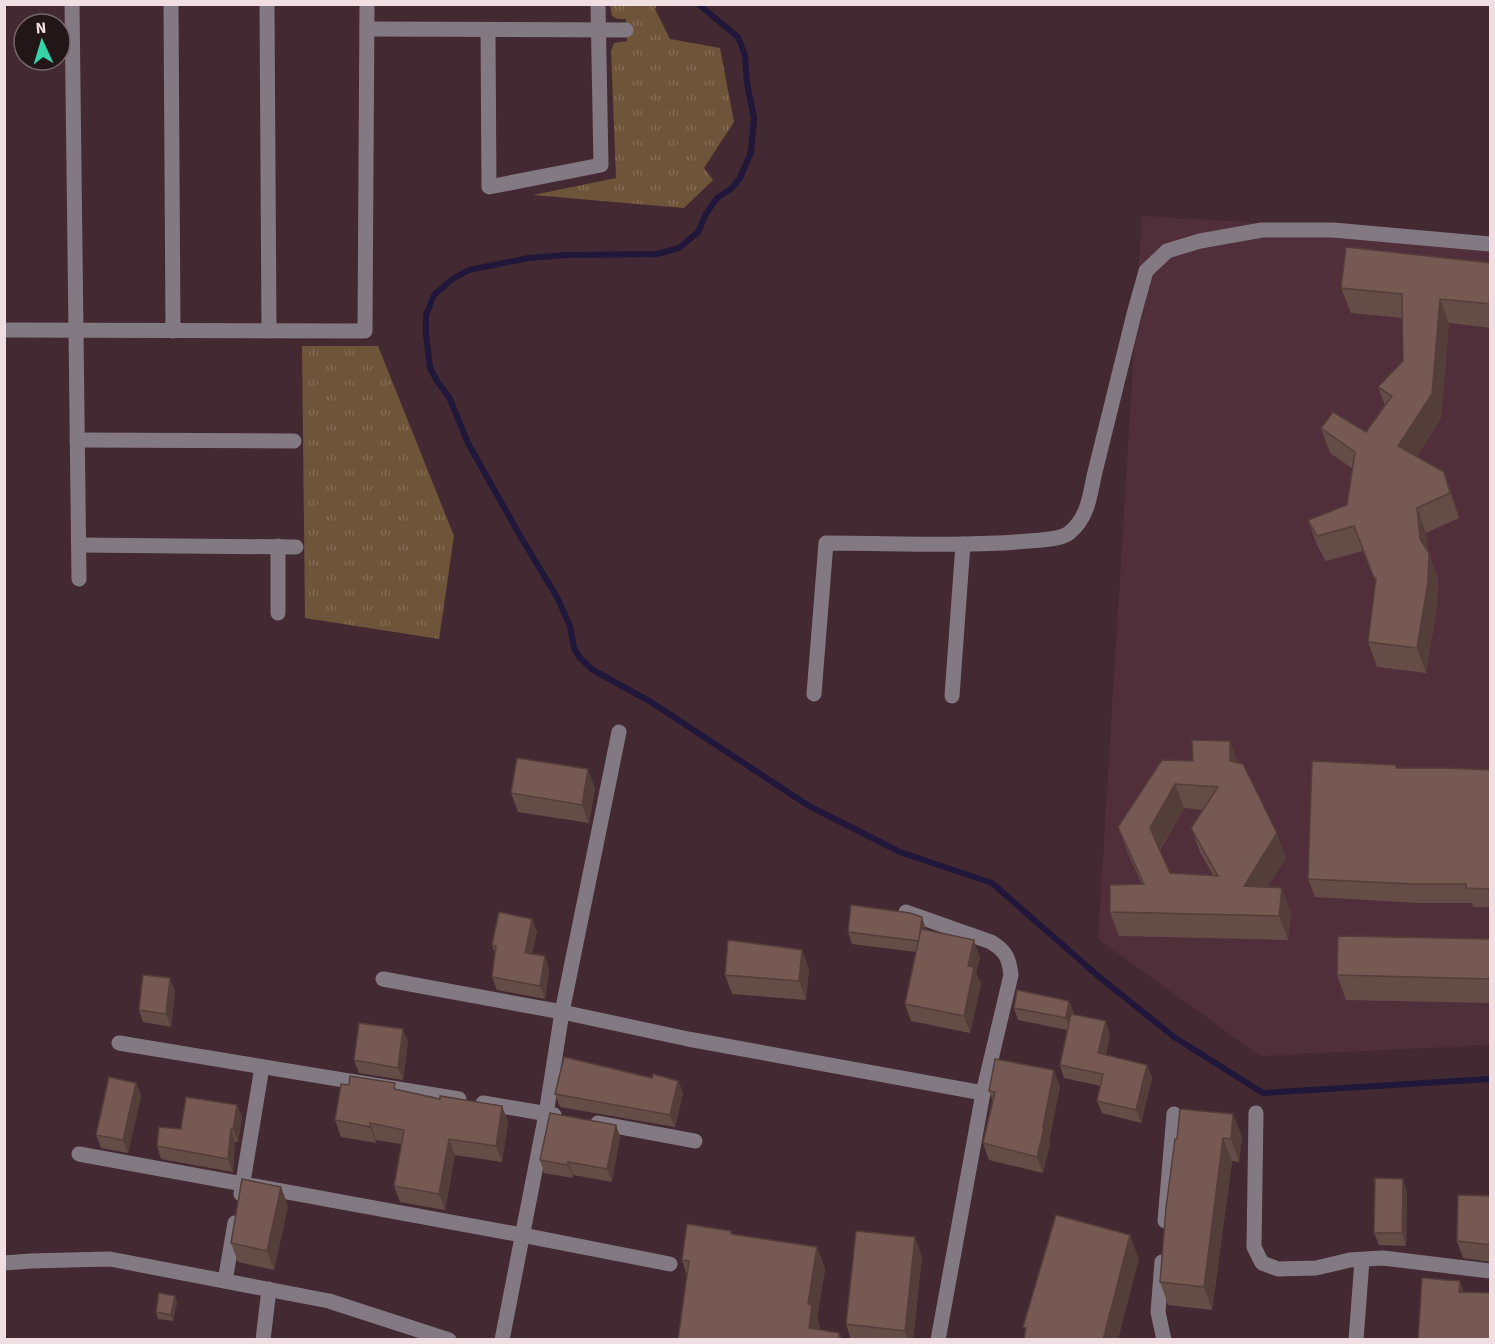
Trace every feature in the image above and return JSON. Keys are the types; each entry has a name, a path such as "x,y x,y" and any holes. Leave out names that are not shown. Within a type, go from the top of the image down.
{"street":[{"path":"72,4 80,579"},
{"path":"171,4 173,331"},
{"path":"267,4 269,331"},
{"path":"4,330 365,331 367,4"},
{"path":"488,30 489,187 601,165 598,4"},
{"path":"367,29 626,30"},
{"path":"814,694 826,543 993,545 1047,540 1067,535 1082,519 1090,500 1094,476 1146,271 1167,250 1200,241 1263,230 1333,230 1491,244"},
{"path":"78,440 294,441"},
{"path":"952,696 963,544"},
{"path":"79,545 296,547"},
{"path":"278,546 278,612"},
{"path":"502,1340 546,1114 562,1012 619,732"},
{"path":"906,912 991,942 1001,949 1010,962 1011,975 983,1093 938,1340"},
{"path":"383,979 562,1012 688,1039 983,1093"},
{"path":"119,1043 695,1141"},
{"path":"225,1281 262,1067"},
{"path":"1257,1113 1254,1247 1262,1263 1278,1269 1316,1268 1350,1260 1383,1258 1491,1271"},
{"path":"1164,1340 1158,1312 1174,1114"},
{"path":"79,1154 670,1264"},
{"path":"4,1263 110,1259 329,1301 449,1340"},
{"path":"1356,1340 1362,1260"},
{"path":"263,1340 269,1289"}],"shaded area":[{"path":"1142,216 1490,236 1490,1045 1260,1056 1098,939"}],"green space":[{"path":"610,5 657,5 655,9 670,39 720,48 734,122 704,168 713,180 684,208 533,195 616,178 611,51 614,43 627,41 626,19 612,16"},
{"path":"302,346 378,346 454,536 439,639 305,618"}],"building":[{"path":"1346,247 1491,263 1491,304 1440,299 1432,394 1398,446 1444,472 1450,493 1417,508 1420,539 1429,553 1428,582 1417,648 1368,642 1376,578 1374,578 1354,526 1317,536 1308,520 1347,505 1355,452 1321,428 1333,412 1366,432 1392,396 1378,387 1403,361 1402,294 1341,288"},
{"path":"1192,740 1230,741 1230,761 1243,764 1277,833 1244,886 1282,888 1279,916 1110,912 1110,885 1144,884 1118,827 1162,760 1193,761","holes":["1175,784 1218,787 1191,828 1218,876 1170,873 1150,828"]},
{"path":"517,758 588,769 582,805 511,793"},
{"path":"1312,761 1396,765 1396,768 1491,770 1491,889 1466,888 1466,884 1308,879"},
{"path":"851,905 910,913 922,917 919,941 848,932"},
{"path":"499,912 532,919 525,953 545,956 540,986 492,977 496,946 492,945"},
{"path":"921,929 974,940 968,966 974,967 964,1016 905,1004"},
{"path":"1338,936 1491,939 1491,979 1337,975"},
{"path":"728,940 802,950 799,981 725,975"},
{"path":"143,975 170,978 166,1014 139,1010"},
{"path":"1017,990 1069,1001 1066,1018 1014,1008"},
{"path":"1071,1014 1106,1021 1098,1053 1147,1065 1136,1110 1097,1101 1103,1074 1060,1065"},
{"path":"359,1023 403,1029 398,1068 354,1060"},
{"path":"564,1057 652,1078 653,1074 678,1081 670,1115 555,1094"},
{"path":"995,1059 1054,1070 1037,1157 983,1143 995,1092 989,1091"},
{"path":"350,1076 395,1083 394,1089 440,1099 440,1096 502,1106 496,1146 449,1139 439,1194 394,1186 404,1130 370,1123 370,1127 335,1120 341,1084 349,1085"},
{"path":"109,1077 136,1083 123,1140 96,1135"},
{"path":"186,1097 237,1105 233,1129 231,1129 228,1159 157,1146 159,1127 181,1129"},
{"path":"1180,1109 1233,1114 1231,1139 1223,1138 1204,1287 1160,1282 1166,1208"},
{"path":"550,1113 616,1125 607,1169 540,1160"},
{"path":"1375,1178 1403,1179 1402,1233 1374,1233"},
{"path":"242,1179 281,1187 267,1251 231,1243"},
{"path":"1458,1195 1491,1196 1491,1245 1457,1241"},
{"path":"1056,1215 1130,1235 1103,1340 1024,1340 1026,1328 1023,1327"},
{"path":"687,1224 731,1231 731,1234 817,1247 808,1304 812,1305 809,1328 839,1333 838,1340 678,1340 689,1261 682,1260"},
{"path":"856,1231 915,1237 905,1331 846,1324"},
{"path":"1422,1278 1460,1281 1459,1292 1491,1293 1491,1340 1418,1340"},
{"path":"159,1293 175,1296 171,1315 156,1312"}],"waterway":[{"path":"698,4 738,37 745,55 747,83 754,118 751,152 740,178 731,189 717,198 698,232 679,248 657,254 566,255 529,258 469,270 451,280 434,295 426,315 430,368 449,397 468,443 557,597 570,626 574,648 579,657 593,670 651,702 809,806 900,852 992,883 1097,975 1174,1037 1263,1093 1490,1079"}]}
